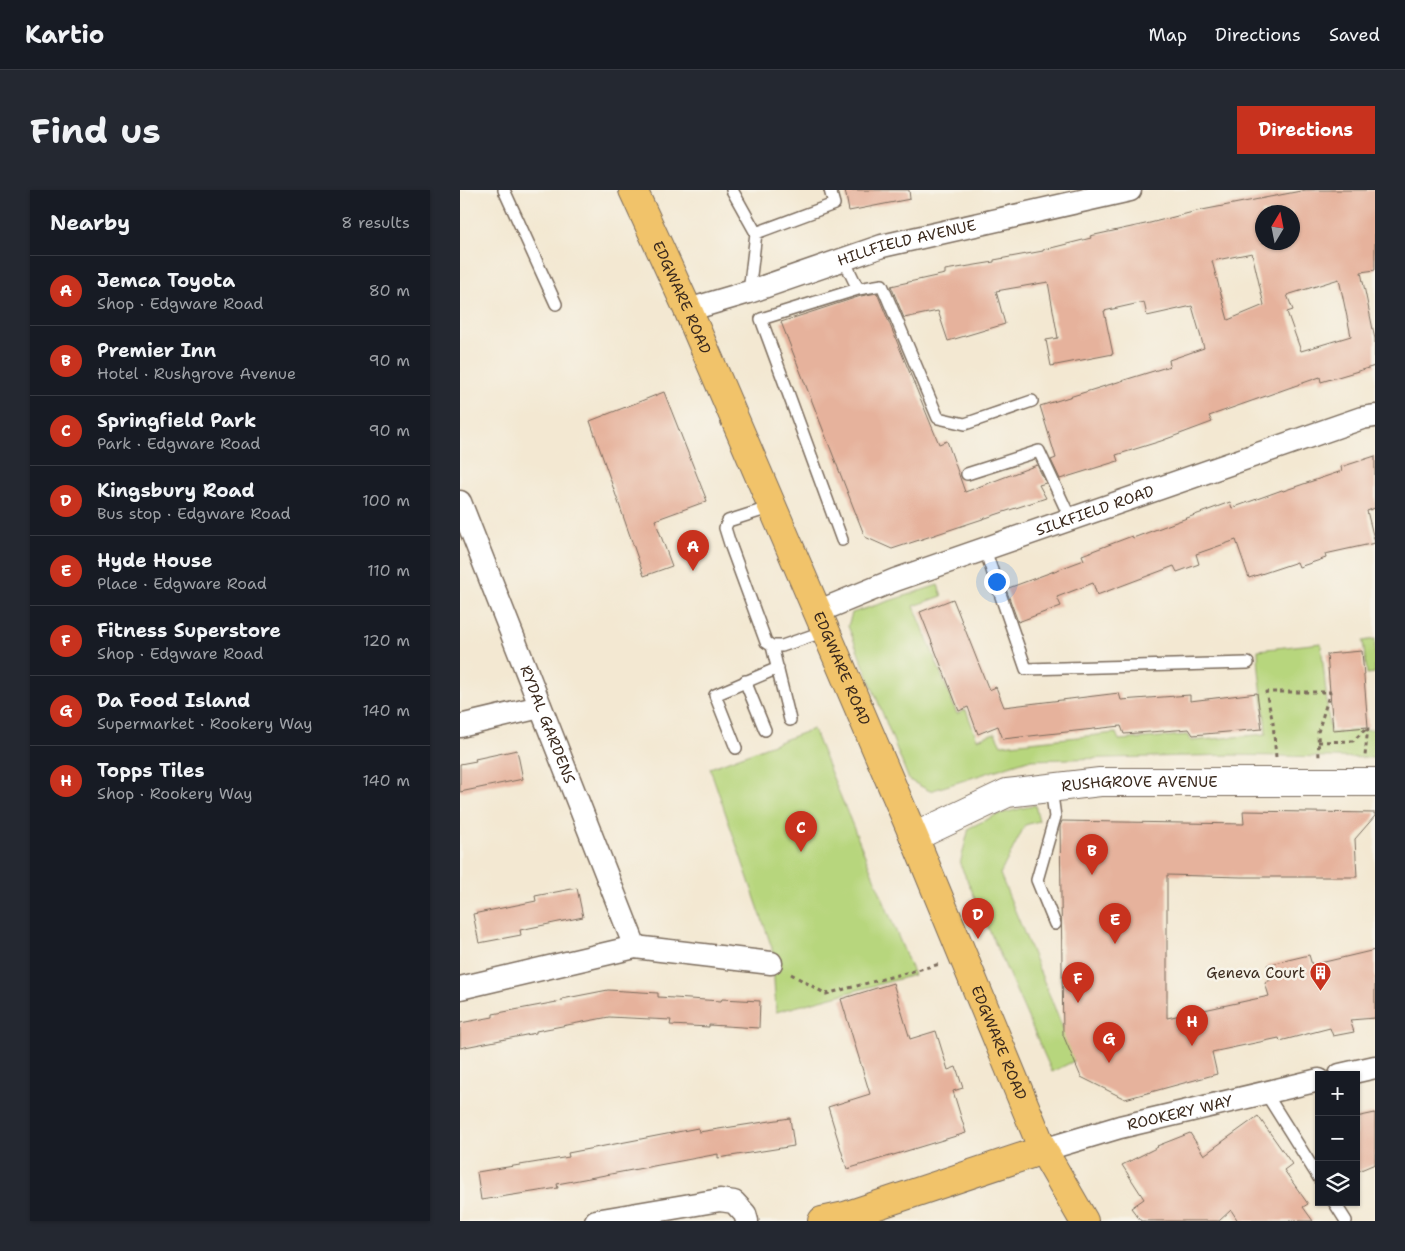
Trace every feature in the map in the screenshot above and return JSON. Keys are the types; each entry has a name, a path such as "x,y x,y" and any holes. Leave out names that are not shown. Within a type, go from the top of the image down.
{"main road":[{"name":"EDGWARE ROAD","path":"633,190 688,310 914,838 1043,1150 1084,1221"},
{"path":"822,1221 845,1216 1043,1150"}],"street":[{"name":"HILLFIELD AVENUE","path":"688,310 749,292 882,246 1130,190"},
{"name":"SILKFIELD ROAD","path":"821,621 895,580 1362,418 1375,416"},
{"name":"RYDAL GARDENS","path":"460,502 635,947"},
{"path":"460,726 540,707"},
{"name":"RUSHGROVE AVENUE","path":"914,838 1007,793 1100,782 1371,782"},
{"path":"460,988 635,947 771,963"},
{"path":"1358,1071 1375,1067"},
{"name":"ROOKERY WAY","path":"1043,1150 1120,1127 1315,1081"},
{"path":"596,1221 720,1200 734,1202 745,1214 747,1221"}],"lane":[{"path":"504,190 556,304"},
{"path":"732,190 756,233 749,292"},
{"path":"756,233 834,204 830,190"},
{"path":"844,260 858,289"},
{"path":"842,540 761,319 858,289 882,285 938,418 966,424 1032,401"},
{"path":"967,474 1039,451 1071,520"},
{"path":"772,507 728,522 726,528 730,544 766,642 772,646 782,646 821,621"},
{"path":"985,550 1026,669 1248,663"},
{"path":"772,646 790,720"},
{"path":"736,748 715,694 778,668"},
{"path":"745,682 765,730"},
{"path":"1051,788 1055,817 1037,880 1055,924"},
{"path":"1265,1092 1315,1172"},
{"path":"1337,1206 1346,1221"}],"path":[{"path":"1273,782 1276,756 1273,723 1266,692 1330,692 1318,732 1320,782"},
{"path":"1318,742 1352,741 1368,727 1365,758 1371,782"},
{"path":"771,963 826,994 964,957"}],"green space":[{"path":"938,585 942,596 914,606 957,714 966,710 977,739 995,733 1001,745 1116,733 1119,740 1187,735 1191,741 1266,734 1258,650 1321,643 1330,733 1375,729 1375,758 1231,755 1028,760 930,791 909,780 848,626 852,613"},
{"path":"1375,639 1375,673 1367,674 1363,641"},
{"path":"813,729 914,975 776,1012 772,948 710,768"},
{"path":"1035,805 1039,821 1025,825 1000,874 1076,1060 1052,1072 960,864 969,828 996,815"}],"building":[{"path":"845,190 909,190 910,199 849,211"},
{"path":"1306,190 1375,190 1375,270 1361,272 1375,339 1375,366 1321,382 1320,377 1209,416 1212,422 1116,455 1118,461 1060,479 1051,460 1056,458 1040,406 1170,366 1169,360 1204,348 1192,306 1147,316 1144,302 1104,311 1113,354 1051,366 1046,340 1058,338 1048,282 996,291 1005,324 948,341 938,311 904,318 891,286 945,274 945,270 1043,251 1091,238 1090,236 1197,211","holes":["1252,253 1264,305 1228,320 1212,261","1339,279 1351,336 1301,351 1287,312 1293,310 1287,295"]},
{"path":"877,293 939,444 947,441 965,492 1037,465 1046,483 1039,485 1046,498 892,549 865,537 781,322 861,296"},
{"path":"664,392 707,501 655,520 672,566 644,576 590,421"},
{"path":"1375,456 1375,508 1367,511 1375,543 1325,554 1326,558 1299,567 1297,562 1249,578 1236,540 1196,554 1199,564 1177,572 1174,566 1097,595 1093,583 1057,597 1061,606 1018,622 1006,589 1084,560 1082,555 1132,536 1133,538 1230,502 1232,508 1342,471 1341,467"},
{"path":"953,599 989,690 996,687 1004,707 1119,693 1121,700 1190,695 1190,701 1257,693 1262,729 1193,735 1189,729 1124,734 1121,726 1003,739 998,726 978,734 968,707 959,711 920,612"},
{"path":"1362,651 1368,727 1333,730 1327,654"},
{"path":"517,750 523,779 460,792 460,764"},
{"path":"1243,811 1375,813 1375,816 1355,839 1357,877 1167,875 1167,1018 1269,996 1265,983 1274,978 1267,965 1309,955 1312,965 1375,950 1375,1018 1350,1020 1354,1032 1333,1036 1330,1028 1280,1041 1279,1038 1212,1052 1217,1074 1125,1099 1081,1077 1063,1035 1060,826 1062,821 1244,824"},
{"path":"577,888 583,917 520,930 521,935 479,943 473,914 536,901 535,896"},
{"path":"893,983 910,1039 936,1031 948,1070 956,1067 963,1088 953,1091 966,1133 847,1169 828,1107 870,1094 841,999"},
{"path":"608,990 658,993 658,997 721,1001 722,999 760,1001 759,1028 670,1025 671,1020 609,1017 460,1048 460,1023 493,1017 493,1014"},
{"path":"1375,1113 1375,1164 1360,1170 1360,1161 1360,1116"},
{"path":"1258,1116 1292,1164 1284,1170 1308,1204 1303,1207 1313,1221 1238,1221 1231,1210 1219,1221 1141,1221 1131,1208 1144,1199 1122,1165 1157,1146 1190,1133 1204,1155"},
{"path":"790,1118 794,1146 718,1158 718,1154 557,1184 558,1188 481,1200 477,1172 569,1157 568,1153 698,1128 699,1132"}],"place":[{"name":"Jemca Toyota","path":"693,571"},
{"name":"Springfield Park","path":"801,852"},
{"name":"Premier Inn","path":"1092,875"},
{"name":"Kingsbury Road","path":"978,939"},
{"name":"Hyde House","path":"1115,944"},
{"name":"Geneva Court","path":"1321,992"},
{"name":"Fitness Superstore","path":"1078,1003"},
{"name":"Topps Tiles","path":"1192,1046"},
{"name":"Da Food Island","path":"1109,1063"}]}
